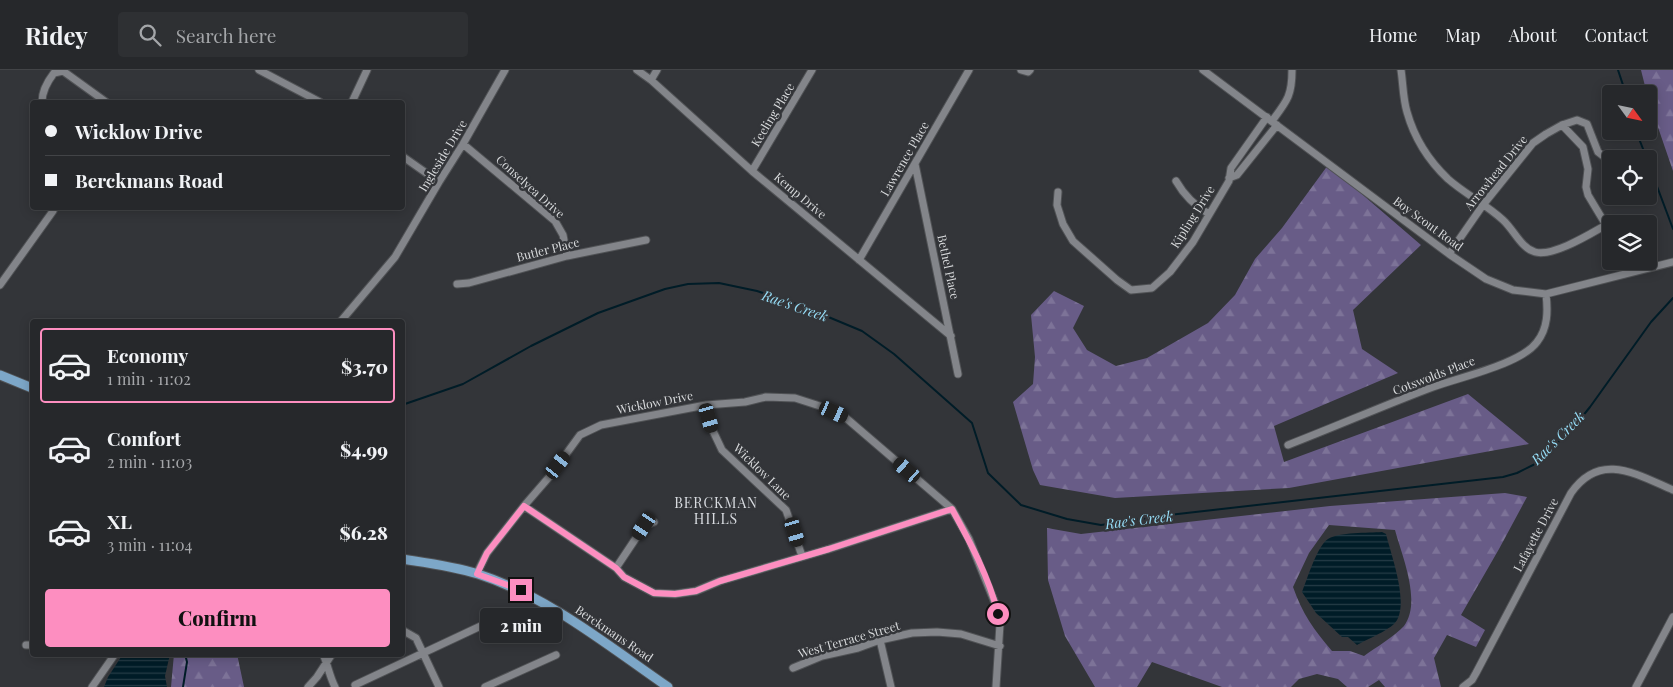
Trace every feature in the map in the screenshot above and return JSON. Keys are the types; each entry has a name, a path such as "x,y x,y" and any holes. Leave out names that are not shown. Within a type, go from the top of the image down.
{"main road":[{"path":"0,375 30,387"},
{"name":"Berckmans Road","path":"405,559 446,566 477,574 521,590 554,609 668,687"}],"street":[{"path":"259,70 316,100"},
{"path":"353,100 367,70"},
{"name":"Ingleside Drive","path":"343,319 395,257 505,70"},
{"name":"Kemp Drive","path":"636,70 651,80 752,171 951,336"},
{"path":"651,80 657,70"},
{"name":"Keeling Place","path":"752,171 812,70"},
{"name":"Lawrence Place","path":"859,260 969,70"},
{"path":"1021,70 1028,72 1030,70"},
{"name":"Boy Scout Road","path":"1203,70 1449,254 1486,279 1513,290 1546,294 1672,262"},
{"name":"Kipling Drive","path":"1230,178 1237,175 1289,98 1292,86 1292,70"},
{"path":"1401,70 1406,110 1414,134 1422,146 1448,179 1502,219 1513,229 1525,246 1536,252 1550,252 1606,225 1588,195 1586,187 1588,169 1583,147 1562,125"},
{"path":"42,100 51,72 63,71 103,100"},
{"name":"Arrowhead Drive","path":"1449,254 1483,205 1533,143 1562,125 1577,120 1587,124 1598,152 1602,155"},
{"name":"Kipling Drive","path":"1058,192 1057,205 1063,224 1073,241 1117,280 1132,290 1152,288 1170,272 1193,242 1230,178 1230,168 1272,121"},
{"name":"Conselyea Drive","path":"463,144 555,221 564,235 567,256"},
{"path":"405,158 439,182"},
{"name":"Bethel Place","path":"915,164 958,374"},
{"path":"1176,181 1183,194 1200,209 1209,214"},
{"path":"0,285 54,210"},
{"name":"Butler Place","path":"457,284 469,283 567,256 646,240"},
{"name":"Cotswolds Place","path":"1288,445 1433,387 1518,358 1537,342 1544,327 1548,315 1546,294"},
{"name":"Wicklow Drive","path":"477,574 487,553 580,436 601,425 706,405 745,402 766,397 795,398 846,418 952,509 969,539 995,603 1000,624 996,687"},
{"name":"Wicklow Lane","path":"706,405 713,431 722,450 786,510 802,556"},
{"name":"Lafayette Drive","path":"1463,687 1472,680 1571,493 1584,477 1602,469 1617,469 1673,490"},
{"path":"524,506 616,568 624,577 654,593 675,594 696,591 720,581 829,549 952,509"},
{"path":"616,568 644,526 654,522"},
{"path":"1636,687 1673,617"},
{"path":"355,685 485,624"},
{"path":"405,632 416,638 439,687"},
{"name":"West Terrace Street","path":"793,668 822,656 912,633 937,632 961,634 1000,646"},
{"path":"880,640 891,687"},
{"path":"485,687 556,655"},
{"path":"92,687 113,657"},
{"path":"324,657 328,673 335,687"},
{"path":"308,687 330,657"}],"green space":[{"path":"1641,70 1673,70 1673,171 1658,127 1658,85 1645,85"},
{"path":"1328,165 1421,245 1353,310 1362,349 1398,373 1274,426 1284,462 1468,394 1529,444 1289,488 1115,498 1040,485 1033,470 1013,402 1033,384 1035,357 1031,315 1054,291 1084,306 1073,328 1087,350 1116,366 1147,358 1208,323 1235,295 1255,259 1282,228"},
{"path":"1505,493 1527,497 1461,615 1485,630 1476,647 1447,635 1434,658 1441,687 1385,687 1379,680 1368,687 1347,687 1338,679 1317,674 1299,679 1291,687 1222,687 1152,662 1137,687 1095,687 1065,636 1048,580 1047,528 1081,534 1330,506","holes":["1329,525 1395,530 1406,565 1411,592 1409,616 1404,626 1364,656 1350,651 1332,651 1309,621 1293,587 1309,553"]},
{"path":"174,657 238,657 244,687 171,687"}],"water":[{"path":"1382,532 1386,534 1398,580 1401,606 1399,616 1391,627 1357,645 1348,637 1342,637 1316,613 1302,592 1316,556 1328,539 1346,534"},
{"path":"121,657 169,657 165,676 167,687 104,687"}],"waterway":[{"name":"Rae's Creek","path":"1618,70 1623,85"},
{"name":"Rae's Creek","path":"1640,140 1643,150"},
{"name":"Rae's Creek","path":"1657,186 1673,229"},
{"name":"Rae's Creek","path":"405,404 463,384 531,346 598,313 665,289 688,284 719,283 757,291 802,306 862,331 894,354 972,423 988,473 1021,505 1067,519 1101,525 1169,515 1503,477 1517,473 1535,464 1573,428 1651,322 1673,298"},
{"name":"Rae's Creek","path":"183,687 187,662 186,657"}],"district":[{"name":"BERCKMAN HILLS","path":"716,512"}],"route":[{"path":"521,590 477,574 487,553 524,506 548,524 616,568 624,577 654,593 675,594 696,591 720,581 829,549 952,509 969,539 998,614"}]}
